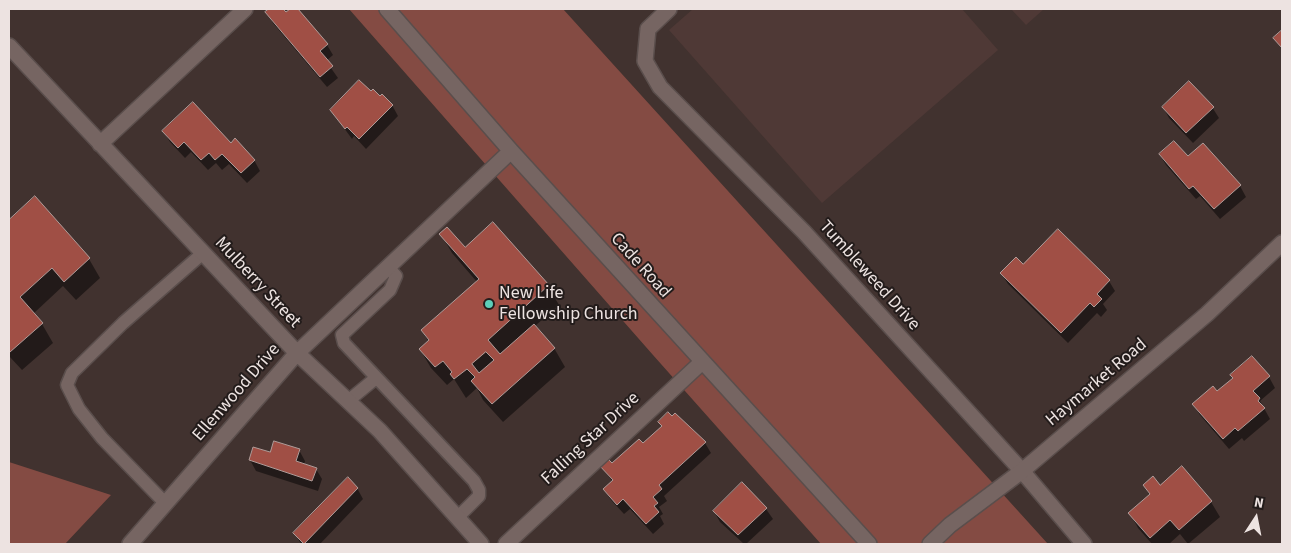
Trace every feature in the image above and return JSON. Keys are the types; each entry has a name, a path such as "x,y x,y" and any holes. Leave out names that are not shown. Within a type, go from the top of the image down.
{"street":[{"path":"100,144 245,9"},
{"name":"Cade Road","path":"387,9 511,151 869,544"},
{"name":"Tumbleweed Drive","path":"669,9 648,29 645,61 660,86 804,232 1022,471 1084,544"},
{"name":"Mulberry Street","path":"9,46 297,353 380,431 481,544"},
{"name":"Ellenwood Drive","path":"130,544 297,353 511,151"},
{"name":"Haymarket Road","path":"930,544 950,525 1022,471 1206,314 1282,243"},
{"name":"Falling Star Drive","path":"506,544 702,362"}],"lane":[{"path":"166,504 102,438 79,409 67,385 72,373 123,323 203,253"},
{"path":"388,267 396,276 390,290 342,334 344,343 474,481 479,490 479,496 457,518"},
{"path":"348,401 376,378"}],"shaded area":[{"path":"349,9 563,9 1048,544 821,544"},
{"path":"693,9 962,9 998,50 822,203 669,30"},
{"path":"1011,9 1044,9 1026,25"},
{"path":"9,462 111,495 65,544 9,544"}],"building":[{"path":"269,9 283,9 286,12 290,9 298,9 328,44 320,51 333,66 320,77 265,12"},
{"path":"1282,30 1282,48 1273,38"},
{"path":"359,80 371,91 373,89 380,96 382,94 393,105 359,139 347,127 345,129 330,110"},
{"path":"1189,81 1214,107 1186,133 1162,107"},
{"path":"193,102 231,143 235,138 255,160 241,173 222,154 215,160 209,153 201,160 184,142 178,148 162,131"},
{"path":"1174,141 1188,156 1203,143 1241,185 1214,209 1193,186 1189,189 1159,154"},
{"path":"35,196 90,258 64,282 52,268 20,297 43,323 10,352 9,220"},
{"name":"New Life Fellowship Church","path":"493,222 549,285 488,340 500,354 534,324 555,348 492,404 471,381 475,377 467,369 454,379 450,374 452,372 443,361 435,367 419,349 429,340 421,330 479,279 439,234 447,227 465,247","holes":["486,352 494,360 479,373 472,364"]},
{"path":"1058,229 1110,280 1097,294 1102,299 1094,307 1090,303 1061,333 1000,273 1016,257 1023,264"},
{"path":"1252,356 1270,376 1253,391 1260,398 1258,401 1265,408 1238,431 1235,428 1223,439 1192,404 1213,386 1217,391 1233,378 1230,375"},
{"path":"668,412 672,416 675,413 706,442 659,485 662,489 653,497 658,503 654,506 659,512 646,524 623,499 617,505 603,489 613,480 598,464 606,457 612,463 639,439 643,443 662,426 658,422"},
{"path":"274,441 300,449 296,461 317,468 312,481 249,460 253,447 270,452"},
{"path":"1182,466 1212,501 1179,530 1170,520 1150,538 1128,513 1150,494 1143,485 1153,476 1160,485"},
{"path":"348,477 358,488 304,544 293,533"},
{"path":"742,482 767,508 738,535 713,511"}],"place":[{"name":"New Life Fellowship Church","path":"489,304"}]}
